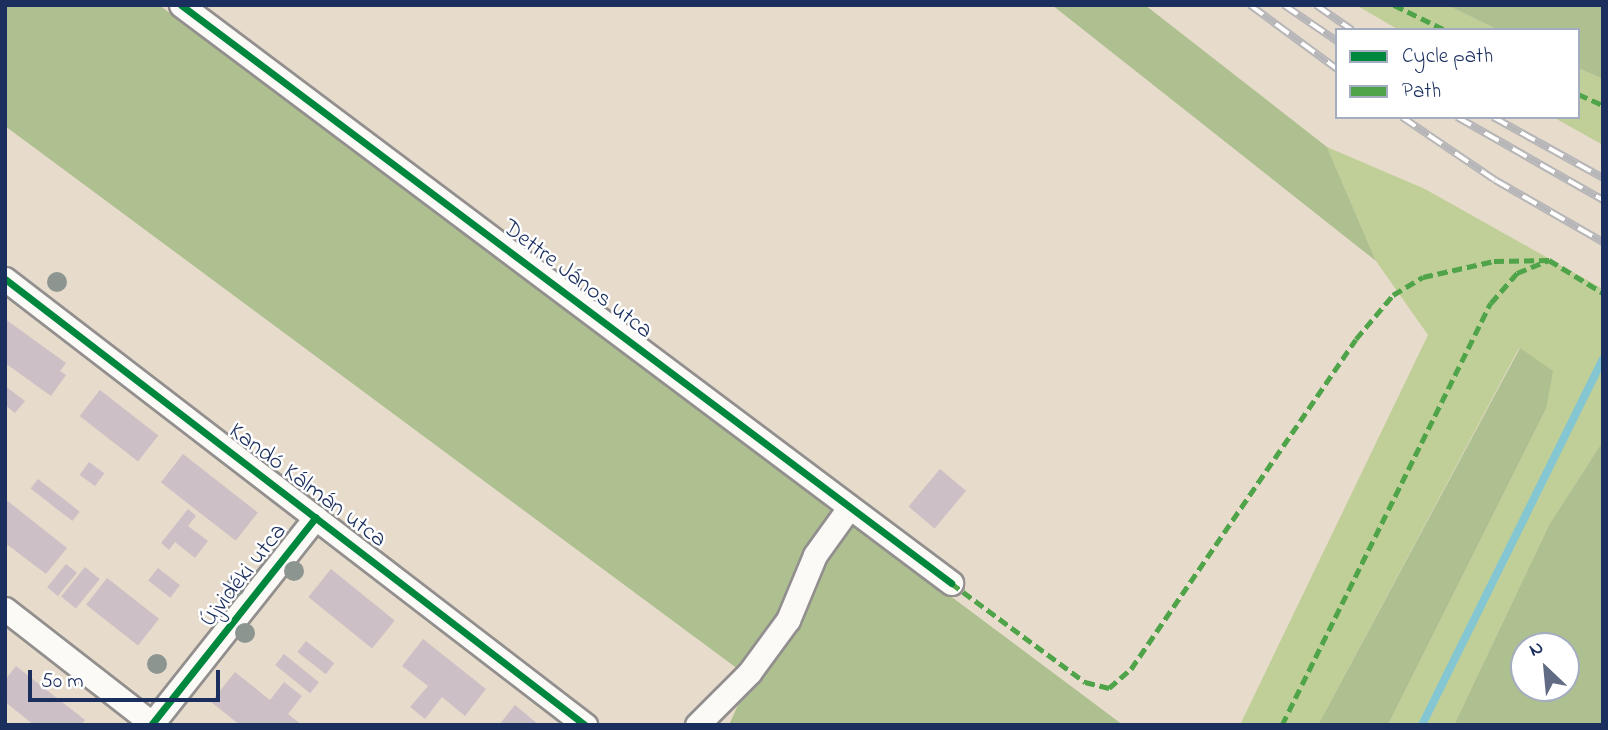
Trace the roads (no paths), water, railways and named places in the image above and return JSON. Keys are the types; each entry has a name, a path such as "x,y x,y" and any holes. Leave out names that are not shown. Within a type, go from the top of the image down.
{"street":[{"name":"Dettre János utca","path":"181,5 848,509 951,583"},
{"name":"Kandó Kálmán utca","path":"5,279 585,725"},
{"path":"697,725 749,673 788,620 815,555 848,509"},
{"name":"Újvidéki utca","path":"152,724 316,517"},
{"path":"5,609 152,724"}],"waterway":[{"path":"1422,725 1603,359"}],"railway":[{"path":"1250,5 1335,68"},
{"path":"1284,5 1335,40"},
{"path":"1316,5 1349,28"},
{"path":"1405,119 1495,180 1603,242"},
{"path":"1461,119 1603,200"},
{"path":"1497,119 1603,178"}]}
